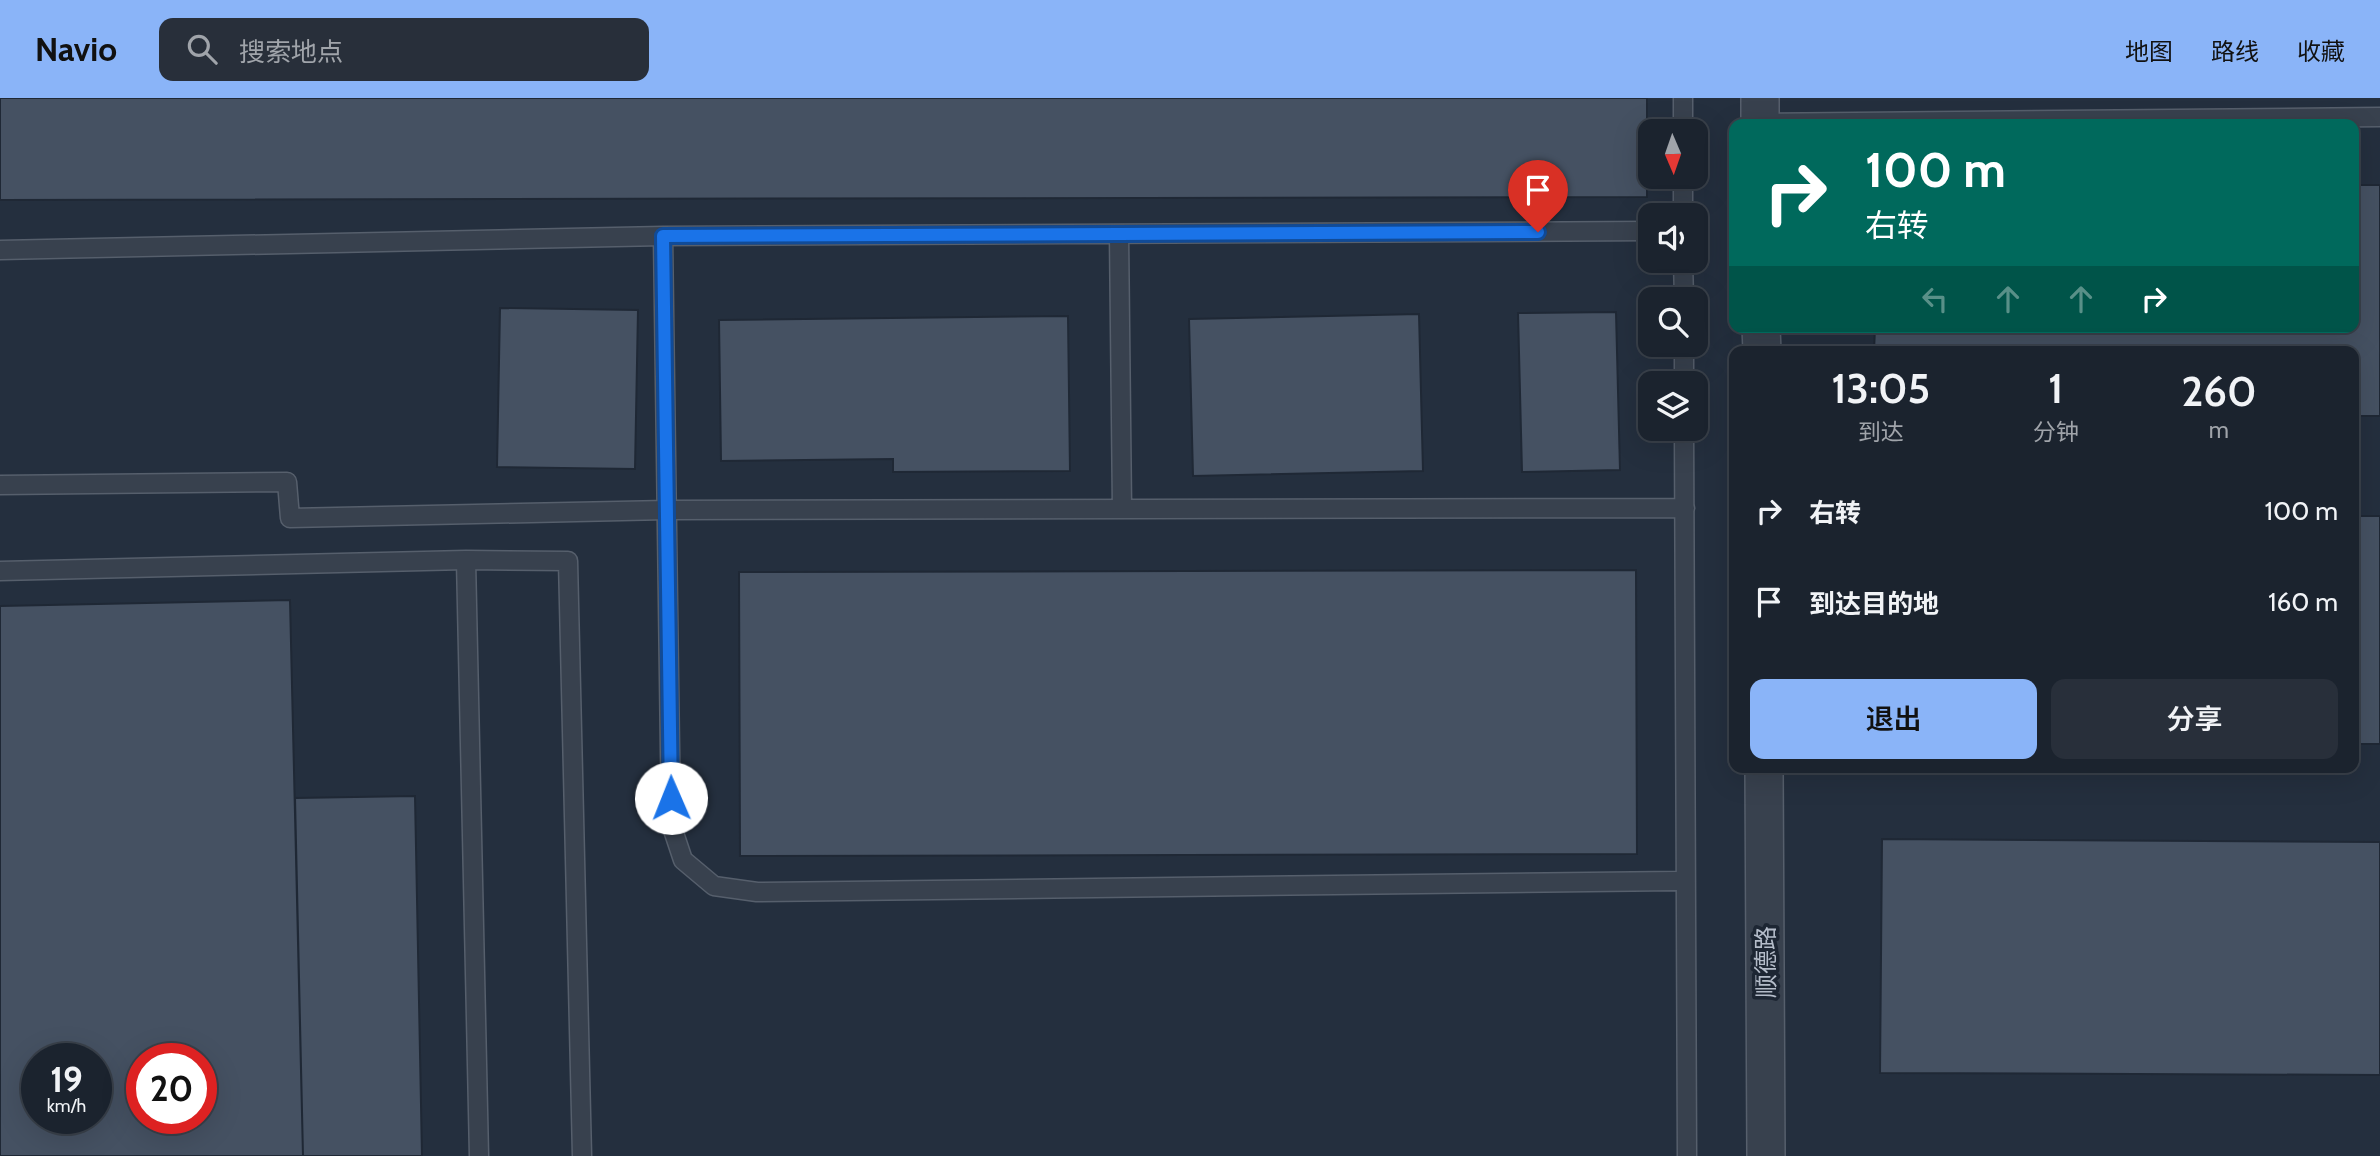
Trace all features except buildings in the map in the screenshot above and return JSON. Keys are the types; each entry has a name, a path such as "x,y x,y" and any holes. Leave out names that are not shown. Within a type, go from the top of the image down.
{"street":[{"name":"顺德路","path":"1764,773 1766,1156"}],"lane":[{"path":"1683,98 1683,119"},
{"path":"1760,115 2380,117"},
{"path":"0,250 663,236 1638,231"},
{"path":"1119,234 1122,509"},
{"path":"663,236 671,824 683,860 714,886 757,892 1676,881"},
{"path":"1684,441 1687,1156"},
{"path":"0,485 287,482 290,518 667,510 1685,508"},
{"path":"0,571 466,560 568,561 582,1156"},
{"path":"466,560 479,1156"}],"route":[{"path":"671,798 663,236 1538,232"}]}
